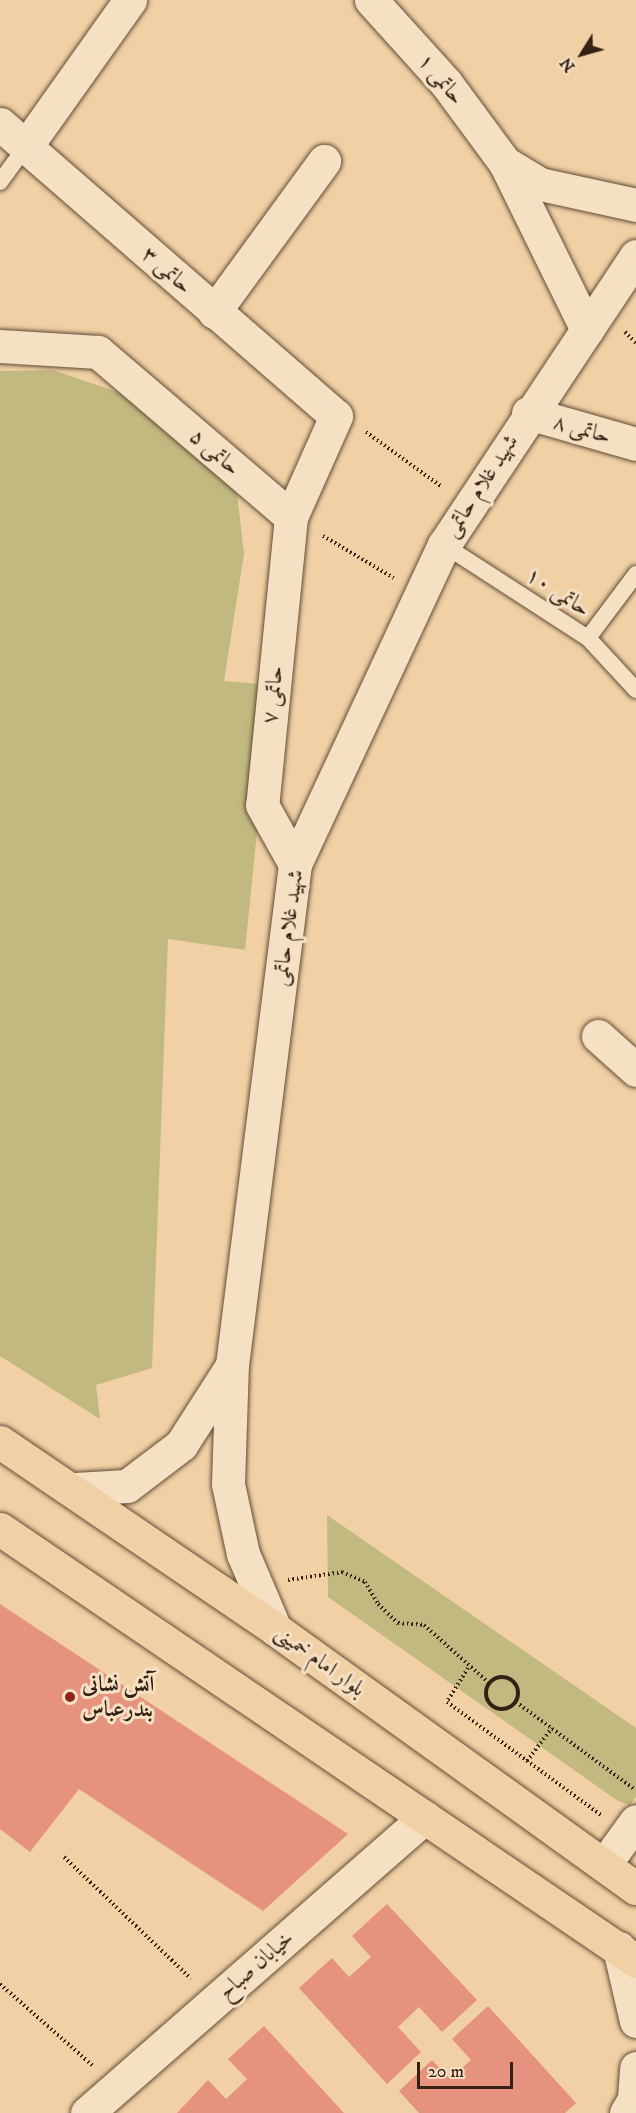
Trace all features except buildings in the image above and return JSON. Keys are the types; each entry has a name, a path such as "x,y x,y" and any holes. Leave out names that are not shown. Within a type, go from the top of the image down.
{"main road":[{"name":"بلوار امام خمینی","path":"0,1442 75,1489 275,1629 636,1888"},
{"path":"0,1528 628,1954"}],"street":[{"path":"27,145 130,0"},
{"name":"حاتمی ۱","path":"371,0 446,83 505,163 587,330"},
{"name":"حاتمی ۳","path":"0,124 27,145 214,312 336,416"},
{"path":"214,312 324,160"},
{"name":"حاتمی ۱","path":"505,163 540,184 636,205"},
{"name":"شهید غلام حاتمی","path":"75,1489 127,1485 181,1445 232,1365 295,864 444,545 467,505 528,413 636,256"},
{"name":"حاتمی ۵","path":"0,346 98,351 291,517"},
{"name":"حاتمی ۸","path":"528,413 636,444"},
{"path":"291,517 336,416"},
{"name":"حاتمی ۷","path":"291,517 262,805 295,864"},
{"path":"598,1036 636,1070"},
{"path":"232,1365 228,1484 243,1554 275,1629"},
{"name":"خیابان صباح","path":"87,2113 425,1817"},
{"path":"604,1865 631,1828"},
{"path":"628,1954 636,2021"}],"lane":[{"path":"0,182 27,145"},
{"name":"حاتمی ۱۰","path":"444,545 588,638 636,690"},
{"path":"588,638 636,574"}],"path":[{"path":"336,416 467,505"},
{"path":"291,517 421,595"},
{"path":"256,1584 342,1572 366,1582 378,1604 398,1623 424,1626 444,1640 468,1668 489,1683"},
{"path":"468,1668 447,1702 527,1761 631,1828"},
{"path":"494,1677 508,1677 519,1688 516,1702 503,1710 489,1704 485,1690 494,1677"},
{"path":"516,1702 636,1792"},
{"path":"527,1761 552,1728"},
{"path":"64,1857 214,2002"},
{"path":"0,1984 117,2087"}],"shaded area":[{"path":"53,370 126,395 237,493 244,554 224,681 272,685 245,950 168,939 152,1368 96,1385 100,1419 0,1356 0,371"},
{"path":"327,1515 636,1728 636,1796 630,1805 618,1801 328,1597"}],"place":[{"name":"آتش نشانی بندرعباس","path":"70,1697"}]}
